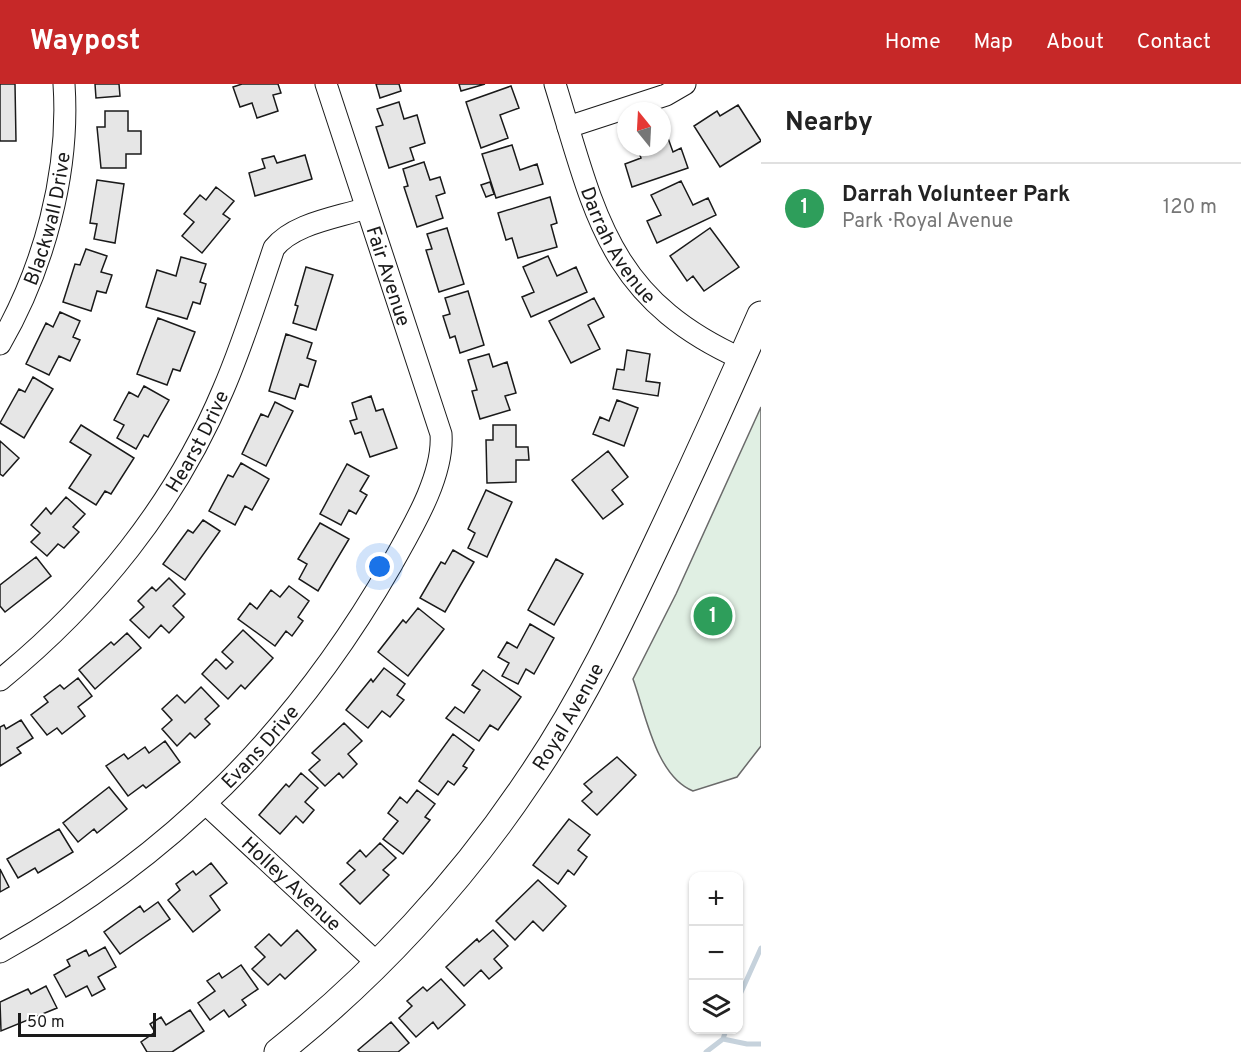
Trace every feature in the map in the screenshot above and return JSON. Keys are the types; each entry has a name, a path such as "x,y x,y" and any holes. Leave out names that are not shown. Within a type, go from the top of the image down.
{"main road":[{"name":"Royal Avenue","path":"278,1052 326,1014 377,963 485,840 529,780 571,714 618,628 761,315"}],"street":[{"name":"Blackwall Drive","path":"0,344 34,273 51,215 62,156 64,84"},
{"name":"Fair Avenue","path":"326,84 441,434 442,452 438,469"},
{"name":"Darrah Avenue","path":"555,84 596,214 631,279 652,302 710,345 742,359"},
{"path":"568,127 666,95 685,84"},
{"name":"Hearst Drive","path":"0,680 65,623 103,582 141,535 172,489 223,390 273,248 282,238 293,232 366,208"},
{"name":"Evans Drive","path":"0,952 98,892 155,849 206,804 263,746 316,682 363,615 404,543 438,469"},
{"name":"Holley Avenue","path":"206,804 377,963"}],"green space":[{"path":"761,407 761,746 737,777 693,791 680,783 661,758 633,679 676,594"}],"building":[{"path":"0,84 15,84 16,141 0,141"},
{"path":"95,84 119,84 120,96 96,98"},
{"path":"242,84 278,84 281,93 273,95 278,111 257,118 252,103 240,107 233,87"},
{"path":"376,84 399,84 401,91 380,98"},
{"path":"459,84 485,84 461,91"},
{"path":"511,86 519,108 500,115 508,138 481,148 466,102"},
{"path":"399,102 404,119 417,115 425,143 410,148 414,160 389,168 376,127 383,125 377,109"},
{"path":"738,105 761,141 720,167 694,126 717,111 720,116"},
{"path":"105,111 128,111 128,131 141,131 141,154 126,154 126,168 101,168 97,127 105,127"},
{"path":"512,145 520,170 537,164 543,184 496,198 482,154"},
{"path":"671,146 673,152 681,148 688,168 632,187 625,164 641,158 640,156 671,156"},
{"path":"305,155 312,179 255,196 249,173 265,168 262,159 274,156 277,163"},
{"path":"424,162 430,180 440,177 445,193 436,196 443,218 417,227 404,187 408,186 403,169"},
{"path":"97,180 124,184 115,243 94,239 97,224 90,223"},
{"path":"681,181 693,205 708,198 716,215 657,243 647,221 661,215 651,195"},
{"path":"490,182 494,194 486,197 481,185"},
{"path":"216,187 234,201 223,214 230,219 202,253 182,236 194,222 184,214 200,195 206,200"},
{"path":"550,197 557,223 551,225 557,247 518,258 512,238 506,240 498,213"},
{"path":"447,228 464,284 439,292 426,250 432,249 427,234"},
{"path":"710,228 739,267 704,291 693,276 687,281 670,256"},
{"path":"86,249 107,256 101,272 112,275 106,293 97,291 91,311 63,302 75,264 80,265"},
{"path":"548,256 557,276 576,267 587,292 531,317 522,297 534,292 523,267"},
{"path":"181,257 206,264 200,282 206,284 200,304 193,302 187,319 146,307 157,270 176,276"},
{"path":"306,267 333,275 316,330 293,323 298,306 295,305"},
{"path":"468,291 484,345 460,353 455,336 450,338 443,316 450,314 445,298"},
{"path":"594,298 604,317 588,325 600,349 571,363 549,321"},
{"path":"60,312 80,321 73,337 80,340 70,361 59,356 49,375 26,364 46,323 53,327"},
{"path":"158,318 195,332 180,371 173,369 167,385 137,374"},
{"path":"286,334 312,343 307,358 316,361 308,387 300,384 295,399 269,391"},
{"path":"627,350 650,354 646,381 660,383 658,396 613,389 617,369 624,370"},
{"path":"489,354 493,367 507,362 516,393 505,396 510,410 480,419 472,391 477,390 468,360"},
{"path":"33,377 53,389 24,438 0,423 19,389 25,392"},
{"path":"144,386 169,400 148,437 144,435 136,449 117,438 124,425 114,420 129,392 138,397"},
{"path":"371,396 376,411 383,409 397,448 370,457 361,432 355,434 350,421 357,419 352,403"},
{"path":"617,400 638,408 624,446 593,434 600,417 609,421"},
{"path":"275,402 293,411 266,466 242,454 261,414 268,417"},
{"path":"81,425 134,458 111,494 105,491 96,505 69,488 91,455 70,442"},
{"path":"493,425 516,425 516,447 528,447 529,460 516,460 516,482 487,483 486,440 493,440"},
{"path":"0,441 19,458 3,476 0,474"},
{"path":"608,451 628,477 612,490 623,504 603,519 572,480"},
{"path":"241,463 269,479 252,510 245,506 235,525 209,511 228,475 233,477"},
{"path":"347,464 369,476 360,491 367,495 356,514 349,510 341,525 320,514"},
{"path":"486,490 512,502 487,557 468,548 475,533 468,529"},
{"path":"66,497 85,514 73,527 79,532 64,548 58,544 47,556 31,542 40,533 31,525 46,508 51,514"},
{"path":"203,520 220,531 185,580 163,564 188,530 193,533"},
{"path":"320,523 349,539 318,591 299,579 307,564 298,559"},
{"path":"453,550 474,562 445,612 420,598 441,562 445,564"},
{"path":"36,557 51,576 5,612 0,606 0,585"},
{"path":"556,559 583,574 554,625 528,610"},
{"path":"169,578 185,594 173,606 184,617 169,633 161,625 149,638 130,620 144,607 138,601 152,587 156,591"},
{"path":"289,586 309,601 298,617 303,621 292,636 286,631 275,646 238,619 250,603 257,609 271,590 280,597"},
{"path":"418,608 444,629 408,676 378,652 403,620 406,623"},
{"path":"530,624 554,638 534,674 526,669 518,684 502,676 509,663 498,657 507,642 517,648"},
{"path":"243,630 273,658 245,689 241,685 228,699 202,674 216,659 226,669 233,662 222,652"},
{"path":"127,633 141,648 95,689 79,670 111,642 114,645"},
{"path":"384,668 405,684 397,695 404,700 390,717 382,711 368,728 346,710 371,679 373,682"},
{"path":"483,670 521,697 498,730 490,725 479,741 446,718 455,707 464,713 480,690 472,685"},
{"path":"78,678 92,696 78,707 85,716 62,734 57,728 47,735 31,715 48,702 44,697 60,685 64,689"},
{"path":"201,687 219,706 205,719 210,724 195,738 190,733 177,746 162,729 172,720 162,709 177,695 185,703"},
{"path":"21,720 33,738 17,748 21,753 0,766 0,727 4,725 6,729"},
{"path":"344,723 362,741 348,754 357,764 343,778 339,773 325,786 309,770 320,760 312,753"},
{"path":"453,734 474,750 463,766 467,768 454,785 448,781 438,795 419,781"},
{"path":"165,741 180,762 146,788 143,785 128,796 106,766 124,754 128,759 145,747 149,753"},
{"path":"617,757 636,775 597,815 582,801 592,792 584,784"},
{"path":"301,773 318,788 305,802 314,810 303,823 296,816 280,834 259,815 286,784 289,787"},
{"path":"109,787 127,809 97,833 94,829 78,842 63,823"},
{"path":"417,790 435,804 425,817 430,820 403,854 383,839 398,821 388,813 400,797 407,803"},
{"path":"569,819 590,835 578,850 587,857 574,875 568,870 558,884 533,865"},
{"path":"59,829 73,852 38,873 35,868 18,878 7,859"},
{"path":"380,843 396,858 383,870 389,875 360,904 340,884 355,870 347,863 360,850 366,857"},
{"path":"211,863 227,883 210,896 220,910 193,932 168,900 180,890 176,884 193,871 196,875"},
{"path":"0,869 9,887 0,892"},
{"path":"538,880 566,906 543,931 533,921 515,940 496,921"},
{"path":"158,902 170,919 120,954 104,932 140,906 144,912"},
{"path":"297,930 316,950 285,979 280,974 268,985 252,969 265,957 255,947 269,934 281,946"},
{"path":"493,930 508,946 494,959 502,968 489,979 481,970 464,986 446,967 477,939 479,942"},
{"path":"105,947 116,967 98,977 105,989 92,996 87,986 66,997 54,975 70,966 67,960 86,950 89,956"},
{"path":"241,965 258,989 242,1000 246,1005 229,1017 224,1010 210,1020 198,1003 215,991 207,981 219,973 222,978"},
{"path":"441,979 465,1005 438,1029 433,1022 416,1037 399,1018 412,1006 407,1001 423,987 427,991"},
{"path":"46,986 57,1008 1,1031 0,1002 28,989 31,994"},
{"path":"190,1010 204,1031 172,1052 147,1052 141,1042 155,1032 150,1024 161,1017 166,1025"},
{"path":"391,1022 409,1043 398,1052 360,1052 358,1050"}],"waterway":[{"path":"743,988 761,948"},
{"path":"706,1052 723,1039 725,1034"},
{"path":"723,1039 747,1044 761,1044"}],"place":[{"name":"Darrah Volunteer Park","path":"713,616"}]}
